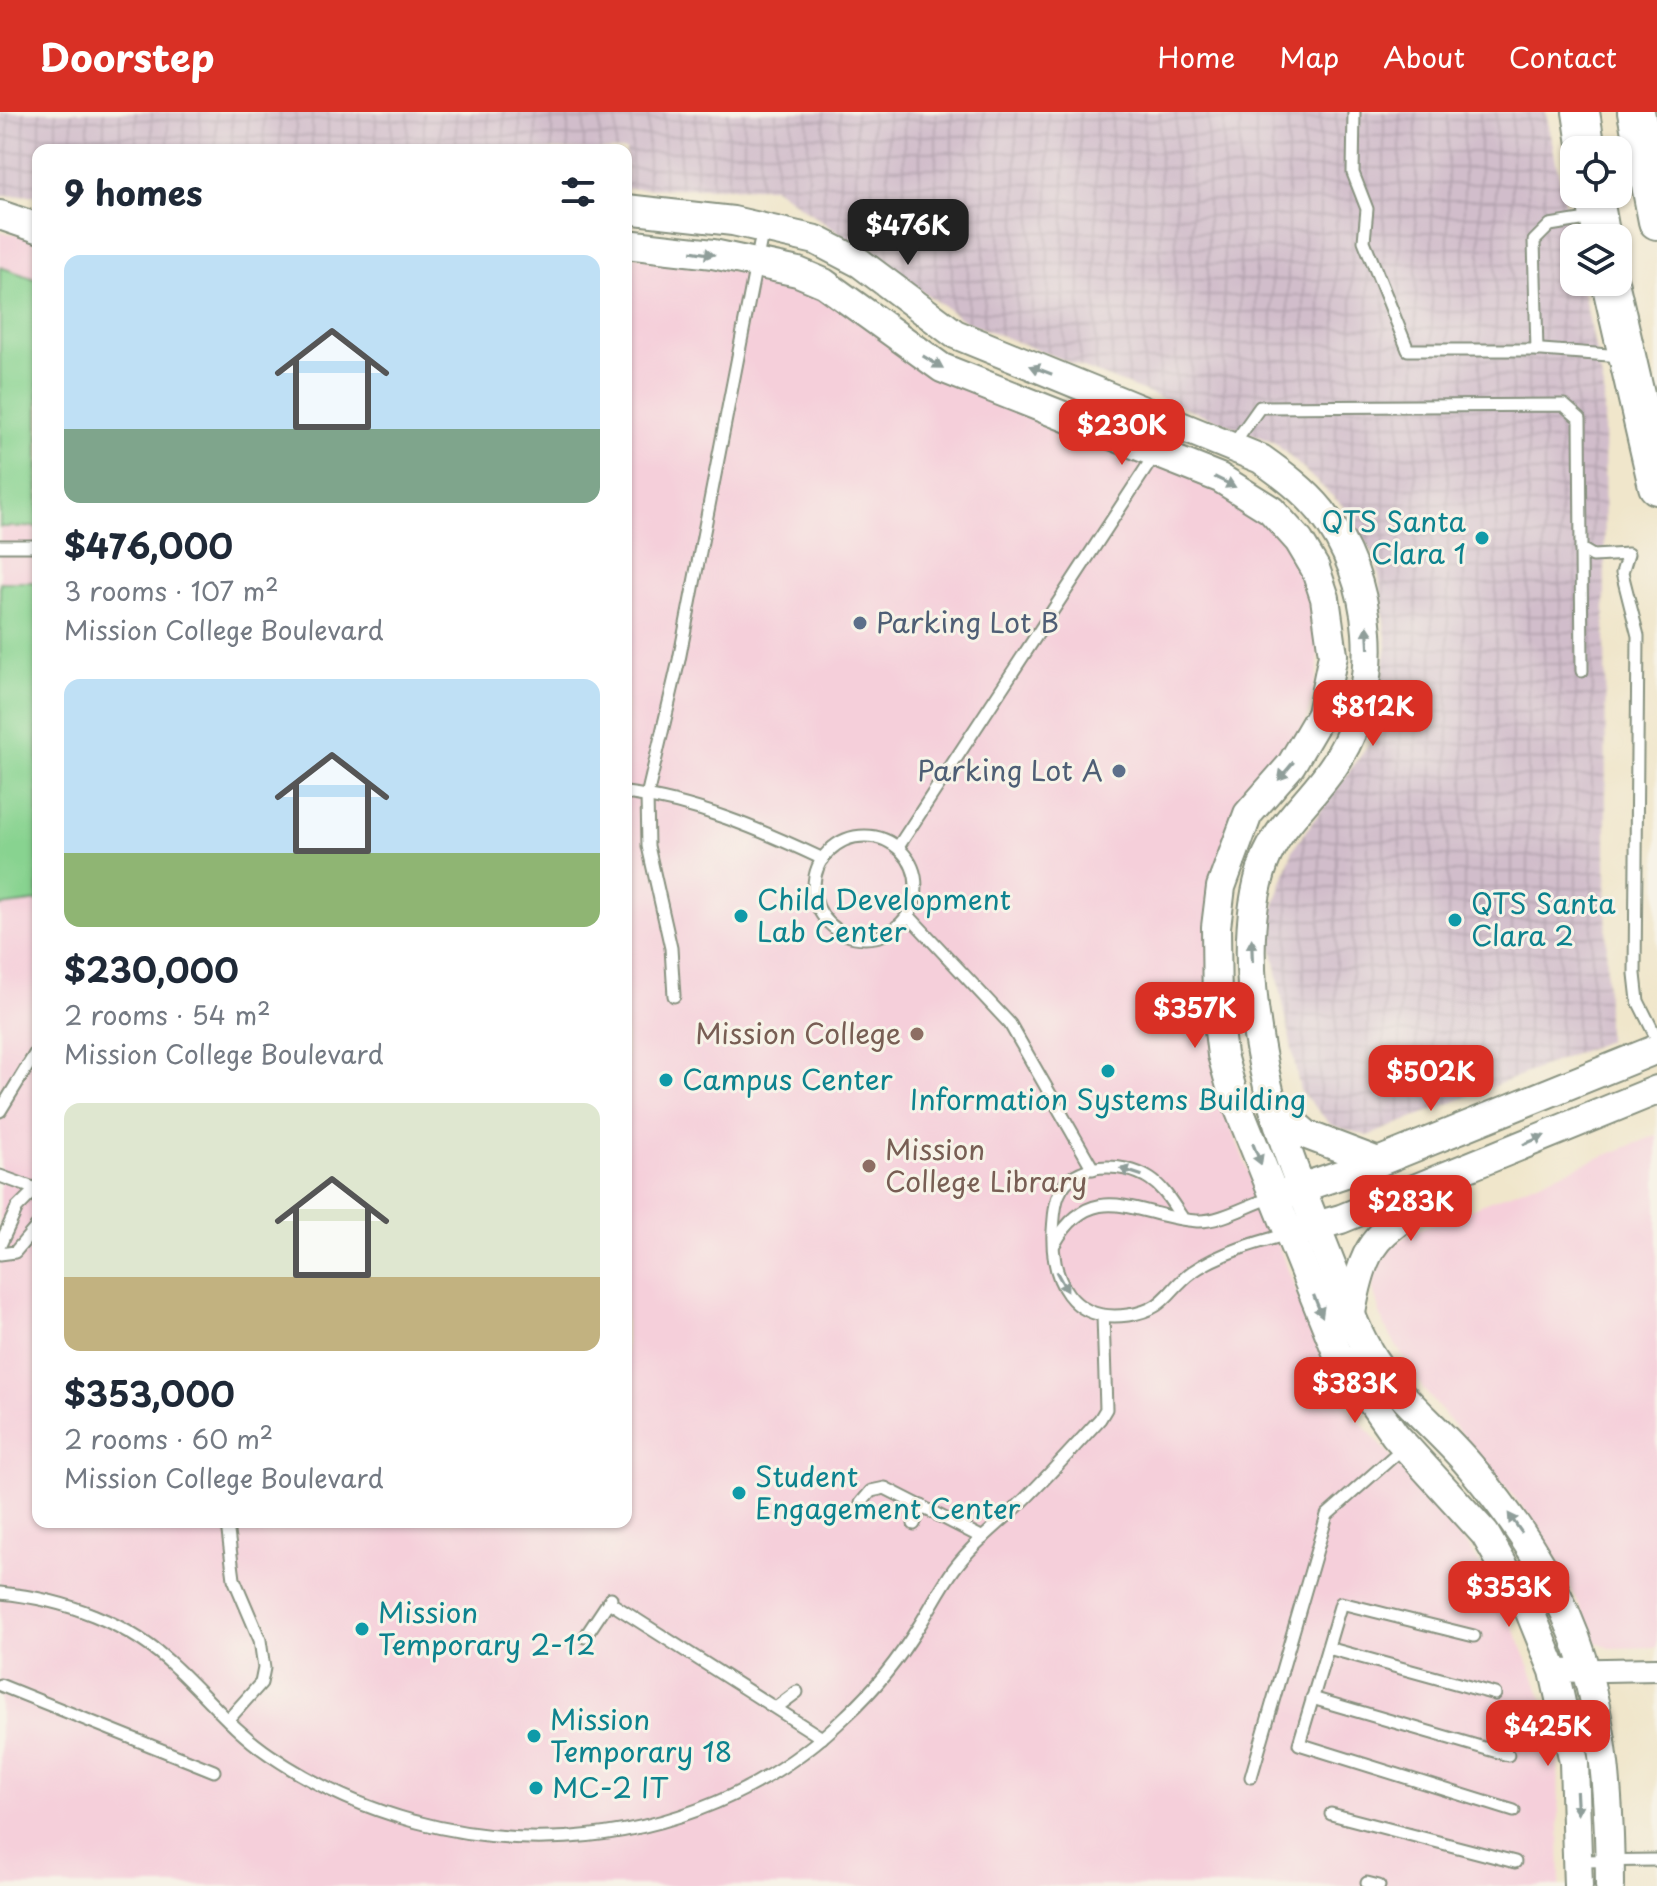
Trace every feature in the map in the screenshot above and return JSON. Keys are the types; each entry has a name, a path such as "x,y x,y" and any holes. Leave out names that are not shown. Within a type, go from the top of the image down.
{"main road":[{"path":"1581,112 1585,136"},
{"path":"1636,112 1657,221"},
{"path":"1613,296 1657,486"}],"street":[{"path":"0,215 32,207"},
{"path":"632,210 763,227 816,240 842,252 955,334 1233,445 1273,467 1322,512 1352,565 1367,622 1365,682 1351,733 1338,760 1278,837 1266,858 1253,907 1251,942 1264,1070 1276,1108 1276,1122 1302,1189 1303,1230 1337,1352 1354,1380 1405,1446 1459,1501 1497,1550 1530,1612 1554,1671 1574,1762 1578,1873"},
{"path":"0,215 32,226"},
{"path":"632,245 756,263 798,272 824,283 917,353 959,376 1220,478 1271,510 1299,541 1315,568 1332,623 1333,655 1321,714 1291,765 1248,814 1228,861 1216,927 1222,1055 1233,1094 1274,1197 1303,1230 1351,1313 1362,1341 1392,1384 1466,1461 1518,1526 1557,1592 1589,1670 1608,1774 1610,1873"},
{"path":"1274,1197 1378,1162 1657,1049"},
{"path":"1303,1230 1462,1170 1657,1090"},
{"path":"1276,1108 1307,1135 1378,1162"},
{"path":"1351,1313 1361,1265 1376,1238 1462,1170"},
{"path":"1554,1671 1657,1669"}],"lane":[{"path":"1354,112 1353,173 1367,209 1364,241 1408,350 1537,350 1627,357"},
{"path":"1537,350 1534,241 1550,225 1598,216"},
{"path":"674,996 671,948 648,846 647,796 679,660 763,227"},
{"path":"1233,445 1260,407 1564,405 1580,419 1582,671"},
{"path":"898,847 1153,451 1165,419"},
{"path":"0,546 32,546"},
{"path":"1581,549 1593,556 1628,554 1622,573 1638,636 1635,974 1638,1001 1657,1039"},
{"path":"632,794 718,814 823,859"},
{"path":"875,837 898,847 915,872 917,887 908,915 884,935 868,939 838,931 817,906 814,890 823,859 849,838 875,837"},
{"path":"908,915 1010,1024 1093,1169"},
{"path":"0,1111 32,1059"},
{"path":"1181,1216 1166,1194 1149,1178 1112,1166 1093,1169 1066,1181 1058,1196 1053,1247 1056,1277 1066,1293 1103,1316 1151,1309 1168,1299 1194,1271 1303,1230"},
{"path":"0,1176 32,1186"},
{"path":"0,1245 17,1208 32,1193"},
{"path":"1053,1247 1065,1224 1081,1211 1107,1204 1129,1204 1197,1221 1215,1218 1274,1197"},
{"path":"0,1254 15,1252 32,1232"},
{"path":"0,1593 46,1598 139,1637 175,1666 228,1720 268,1754 353,1802 422,1826 534,1840 571,1840 684,1815 751,1785 822,1738 847,1716 895,1662 956,1566 1100,1419 1106,1409 1103,1316"},
{"path":"1251,1777 1327,1515 1405,1446"},
{"path":"861,1503 871,1491 885,1488 983,1538"},
{"path":"914,1524 922,1506"},
{"path":"228,1532 234,1579 260,1640 264,1668 261,1683 228,1720"},
{"path":"585,1637 611,1599 822,1738"},
{"path":"1474,1636 1341,1603 1299,1744 1514,1811"},
{"path":"1328,1648 1495,1694"},
{"path":"727,1676 738,1667"},
{"path":"0,1685 214,1771"},
{"path":"777,1707 797,1692"},
{"path":"1312,1698 1508,1755"},
{"path":"1331,1814 1515,1862"},
{"path":"1578,1873 1610,1873 1657,1860"}],"shaded area":[{"path":"0,112 1546,112 1560,181 1560,208 1565,208 1569,224 1560,224 1560,296 1584,296 1604,389 1607,1041 1368,1136 1331,1125 1300,1091 1268,925 1293,849 1372,740 1387,646 1377,559 1342,505 1275,443 966,322 773,187 632,189 632,144 32,144 32,195 0,196"},
{"name":"Mission College","path":"0,232 32,236 32,1528 632,1528 632,256 711,265 809,288 1215,488 1257,513 1298,558 1320,604 1318,669 1307,720 1225,838 1223,1107 1338,1395 1469,1548 1503,1601 1543,1699 1558,1762 1560,1886 0,1886"},
{"path":"1657,1135 1657,1647 1609,1648 1596,1642 1564,1573 1529,1515 1423,1389 1384,1326 1373,1290 1374,1275 1389,1247 1417,1230"}],"green space":[{"path":"0,267 32,278 32,527 0,527"},
{"path":"0,582 32,582 32,902 0,906"}],"place":[{"name":"QTS Santa Clara 1","path":"1482,538"},
{"name":"Parking Lot B","path":"860,623"},
{"name":"Parking Lot A","path":"1119,771"},
{"name":"Child Development Lab Center","path":"741,916"},
{"name":"QTS Santa Clara 2","path":"1455,920"},
{"name":"Mission College","path":"917,1034"},
{"name":"Information Systems Building","path":"1108,1071"},
{"name":"Campus Center","path":"666,1080"},
{"name":"Mission College Library","path":"869,1166"},
{"name":"Student Engagement Center","path":"739,1493"},
{"name":"Mission Temporary 2-12","path":"362,1629"},
{"name":"Mission Temporary 18","path":"534,1736"},
{"name":"MC-2 IT","path":"536,1788"}]}
